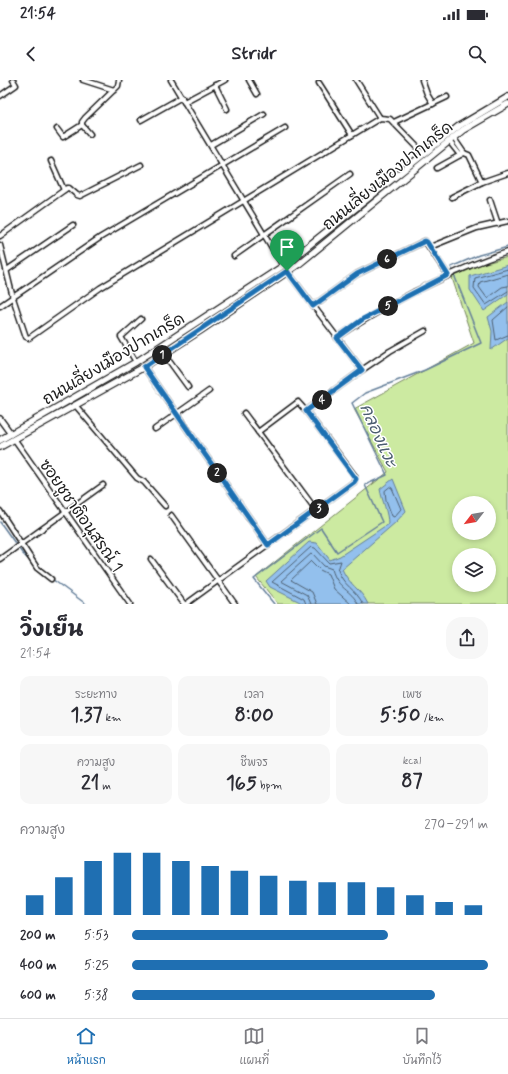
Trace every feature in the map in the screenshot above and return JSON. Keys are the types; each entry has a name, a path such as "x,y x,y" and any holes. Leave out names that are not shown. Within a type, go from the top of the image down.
{"main road":[{"name":"ถนนเลี่ยงเมืองปากเกร็ด","path":"0,440 136,362 283,266 459,126 508,98"},
{"name":"ถนนเลี่ยงเมืองปากเกร็ด","path":"0,447 144,367 287,271 451,139 508,104"}],"street":[{"path":"0,96 16,86 13,80"},
{"path":"83,80 114,90"},
{"path":"57,129 64,137 82,125 85,118 118,86 119,80"},
{"path":"171,80 283,266"},
{"path":"141,120 225,80"},
{"path":"249,80 257,94"},
{"path":"356,80 380,118"},
{"path":"422,80 427,94 433,104"},
{"path":"320,83 352,135"},
{"path":"215,85 227,110"},
{"path":"394,122 447,97"},
{"path":"211,145 264,114"},
{"path":"0,245 13,298 26,337 31,338 100,288 380,118 388,117 424,154"},
{"path":"82,125 90,134"},
{"path":"0,306 100,237 223,166 285,128"},
{"path":"451,139 462,154"},
{"path":"436,168 462,154 469,155 482,182"},
{"path":"51,161 64,190"},
{"path":"0,236 64,190 69,188 80,196 140,165"},
{"path":"234,256 350,174"},
{"path":"452,197 482,182 508,174"},
{"path":"490,200 498,224"},
{"path":"430,247 477,228 508,221"},
{"path":"7,270 73,225"},
{"path":"313,306 357,274 423,242 427,242 451,274"},
{"path":"337,338 363,319 451,274 480,260 508,252"},
{"path":"287,271 362,370"},
{"path":"136,362 121,337 141,319"},
{"path":"306,411 390,351 425,331"},
{"path":"164,354 188,386"},
{"path":"144,367 175,414 268,545"},
{"path":"155,429 209,391"},
{"path":"151,559 185,604 316,510 356,479 298,402 258,432"},
{"path":"76,406 137,478 144,482 165,506"},
{"path":"244,413 316,510"},
{"path":"0,418 11,434"},
{"name":"ซอยชูชาติอนุสรณ์ 1","path":"15,440 130,604"},
{"path":"0,559 103,485"},
{"path":"0,511 20,545 36,568 51,579"},
{"path":"171,515 235,604"}],"green space":[{"path":"508,257 508,604 278,604 256,577 388,472 354,409 474,343 451,275 471,267"}],"water":[{"path":"508,265 508,294 484,311 470,290 470,276"},
{"path":"508,302 508,338 491,350 492,331 488,317"},
{"path":"393,479 406,511 396,522 342,569 368,604 304,604 270,587 266,581 309,542 317,543 330,560 340,556 388,524 380,489"}],"waterway":[{"name":"คลองแวะ","path":"274,604 254,579 321,528 337,552 382,522 365,485 387,475 352,403 365,393 425,370 481,343 451,267 479,255 508,247"},
{"name":"คลองแวะ","path":"0,522 22,553 32,563"},
{"name":"คลองแวะ","path":"52,579 86,604"}],"route":[{"path":"425,241 448,275 363,319 337,338 362,370 306,411 356,479 354,482 268,545 175,414 144,367 200,331 287,271 313,306 357,274 425,241"}]}
